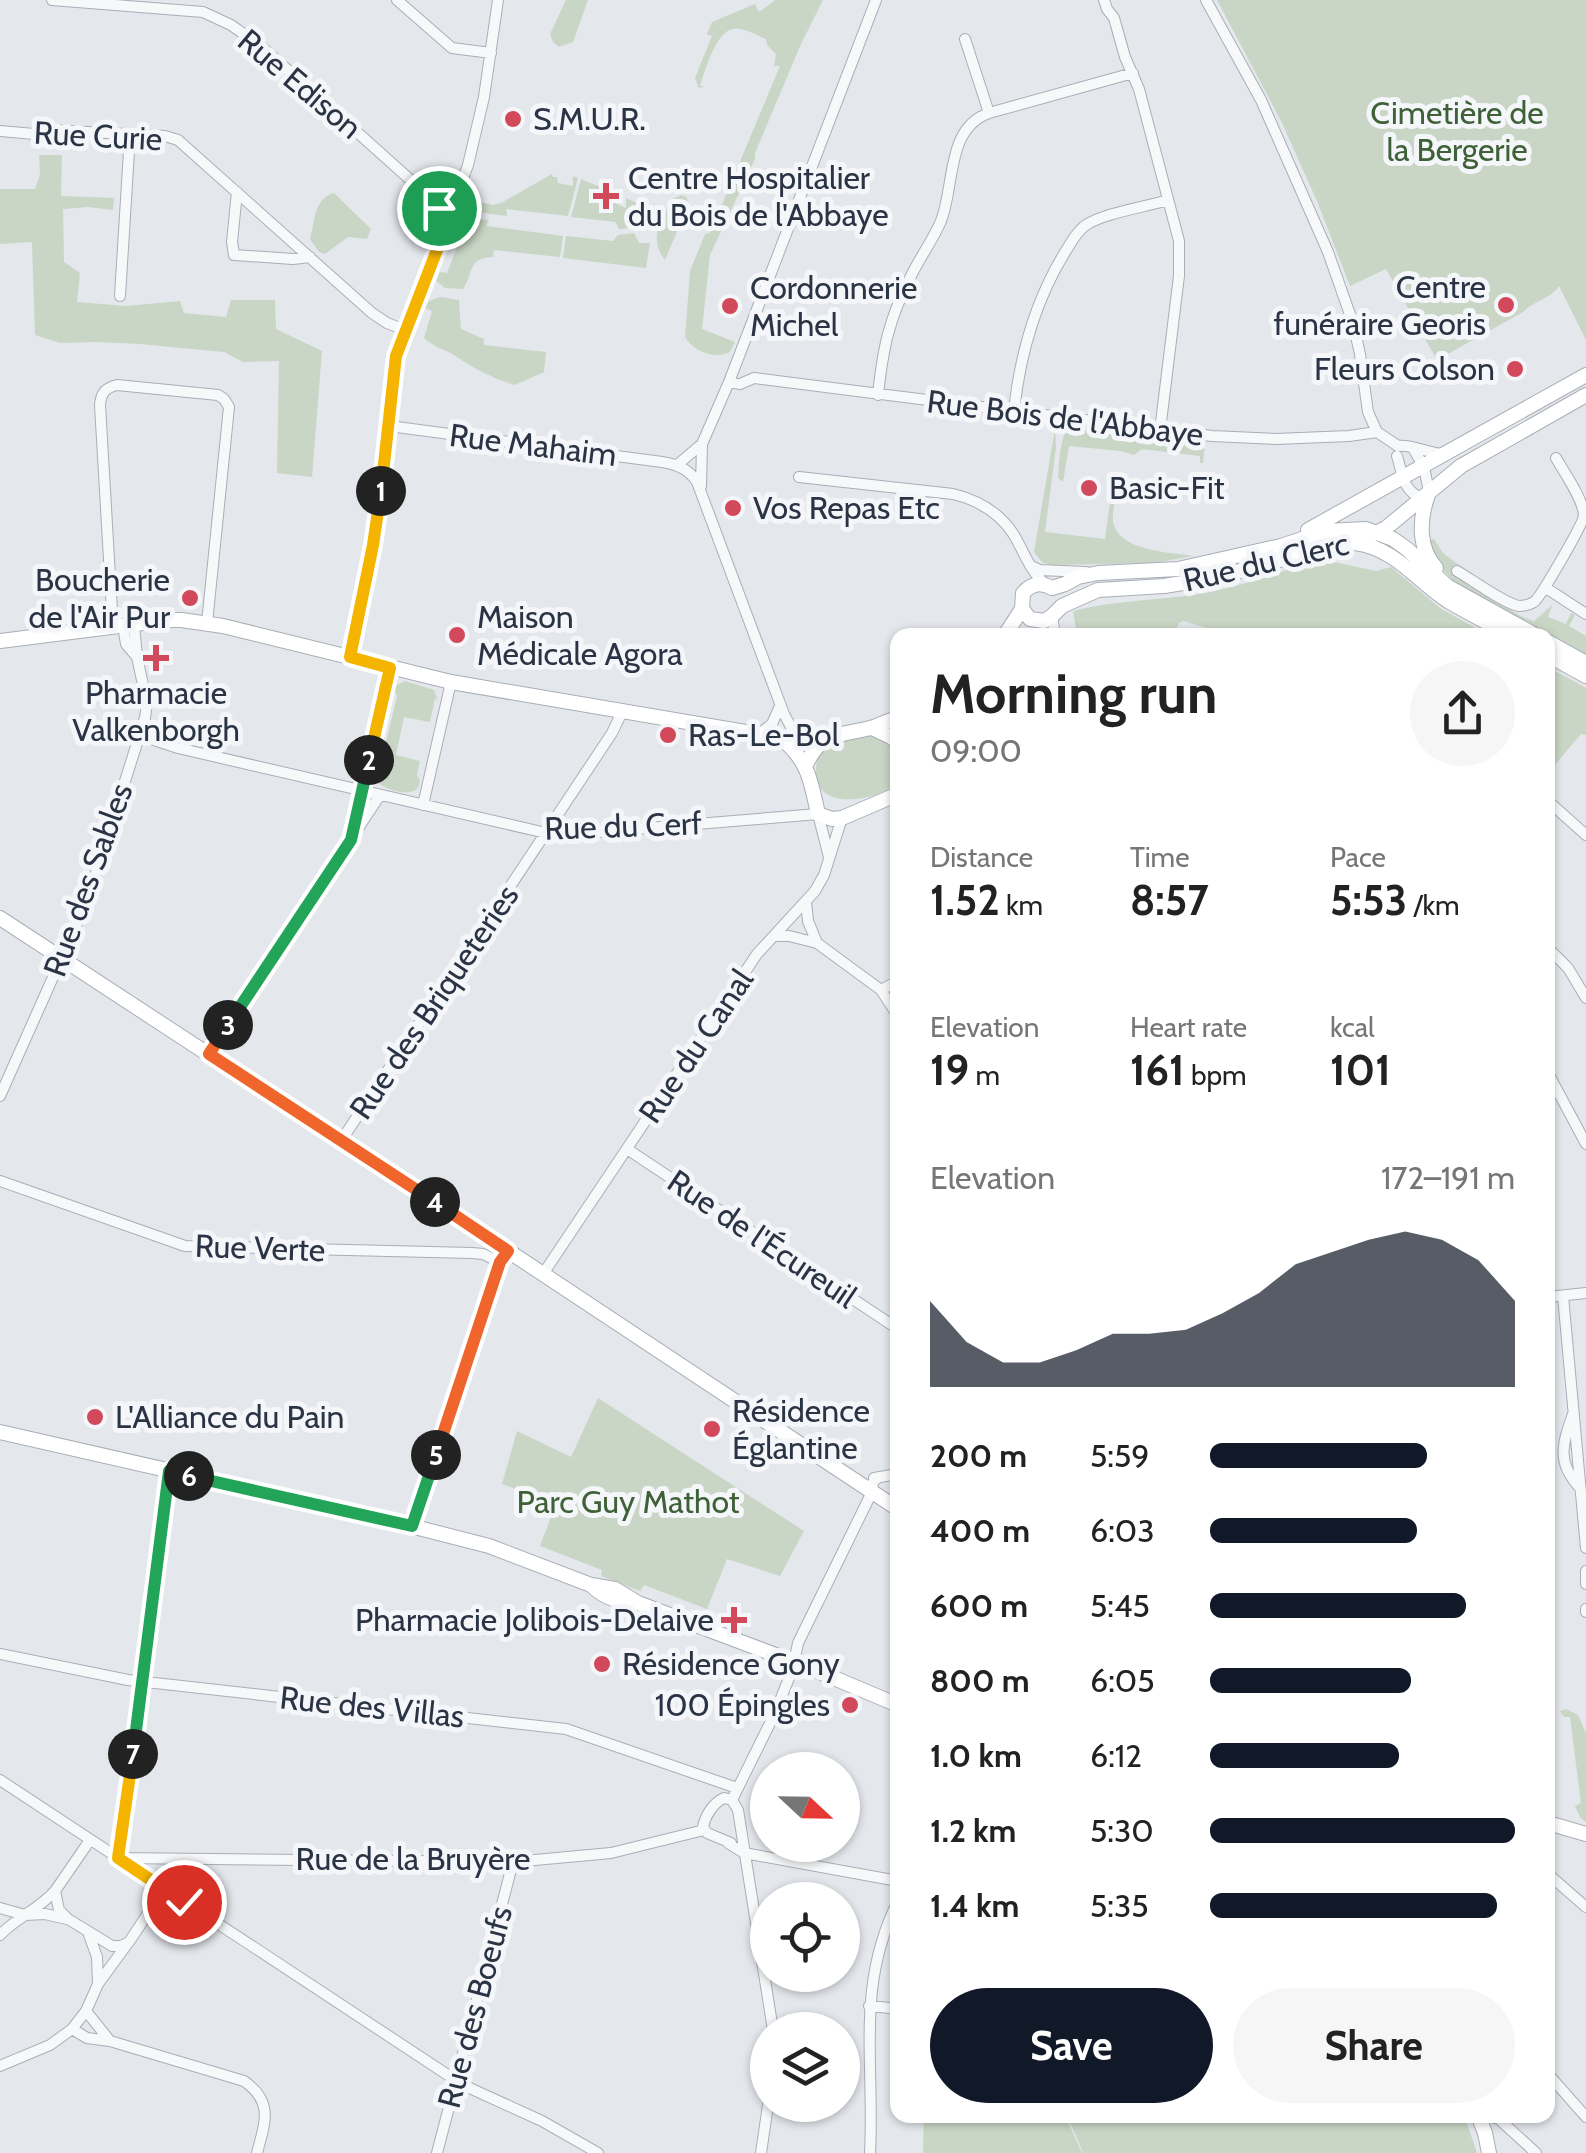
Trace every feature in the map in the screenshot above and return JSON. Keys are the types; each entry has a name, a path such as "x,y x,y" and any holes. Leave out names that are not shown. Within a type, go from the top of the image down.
{"street":[{"name":"Rue Edison","path":"52,0 202,12 232,25 262,47 415,184 429,195 443,199 452,211"},
{"path":"397,0 452,48 491,53"},
{"path":"350,657 373,545 395,366 466,172 478,128 498,0"},
{"path":"700,490 702,444 876,0"},
{"path":"1104,0 1133,73 1179,241 1180,264 1160,430"},
{"path":"1206,0 1273,124 1340,284 1360,354 1368,412 1377,432 1397,451 1396,480 1412,494 1425,494"},
{"path":"965,39 989,113"},
{"path":"878,395 886,334 902,293 940,224 962,136 973,121 989,113 1133,73"},
{"name":"Rue Curie","path":"0,131 34,134 48,130 178,140 372,313 404,335"},
{"path":"120,296 130,135"},
{"path":"439,244 438,220 429,195 448,189 466,172"},
{"path":"237,192 234,256 310,257"},
{"path":"1014,411 1031,327 1054,272 1076,235 1090,223 1168,200"},
{"name":"Rue Bois de l'Abbaye","path":"735,364 754,378 1160,430 1276,439 1377,432"},
{"name":"Rue du Clerc","path":"1280,546 1287,538 1424,467 1586,374"},
{"name":"Rue Bois de l'Abbaye","path":"729,382 740,384 754,378"},
{"name":"Rue des Sables","path":"0,1096 90,893 147,703 137,657 123,626 100,406 104,391 117,385 218,395 229,406 207,623"},
{"path":"1523,628 1446,586 1402,545 1379,533 1460,466 1586,394"},
{"name":"Rue Mahaim","path":"388,426 677,465"},
{"path":"702,444 677,465 694,476 786,720 803,738"},
{"path":"1397,451 1407,445 1444,454"},
{"path":"1412,448 1424,467 1425,550 1452,588"},
{"path":"1457,571 1514,605 1530,605 1546,588 1584,518 1582,506 1556,458"},
{"path":"799,476 963,496 990,510 1004,522 1036,576 1058,599 1019,628"},
{"name":"Rue du Clerc","path":"1026,589 1092,575 1178,569 1280,546 1326,531 1351,528 1379,533"},
{"name":"Rue du Clerc","path":"1040,615 1098,590 1202,580 1379,533"},
{"path":"1354,542 1386,552 1446,599 1498,628"},
{"path":"1028,562 1040,570 1078,570 1092,575"},
{"path":"1028,562 1022,598 1048,628"},
{"path":"1546,588 1586,614"},
{"path":"0,641 181,620 207,623 451,682 820,742"},
{"path":"1555,646 1586,663"},
{"path":"1555,659 1586,676"},
{"path":"351,840 390,668"},
{"path":"423,805 451,682"},
{"path":"770,734 780,705"},
{"name":"Rue des Briqueteries","path":"342,1141 612,733 623,710"},
{"path":"770,734 786,728 786,720"},
{"path":"806,765 820,742 890,721"},
{"path":"872,728 890,738"},
{"path":"770,734 798,753 806,765 828,856"},
{"name":"Rue du Cerf","path":"139,735 178,748 546,833 590,833 818,814"},
{"path":"209,1054 380,795"},
{"path":"818,814 842,818 890,797"},
{"path":"1555,806 1586,835"},
{"name":"Rue du Canal","path":"543,1274 754,959 806,902 824,875 842,818"},
{"path":"806,902 817,943"},
{"path":"0,918 480,1232 504,1256 543,1274 890,1503"},
{"path":"774,936 817,943 881,990 890,1004"},
{"path":"1555,955 1586,998"},
{"path":"881,990 890,985"},
{"path":"1555,1086 1586,1144"},
{"name":"Rue de l'Écureuil","path":"626,1149 890,1324"},
{"name":"Rue Verte","path":"0,1182 186,1246 504,1256"},
{"path":"472,1254 480,1232"},
{"path":"412,1526 504,1256"},
{"path":"1555,1297 1586,1294"},
{"path":"1563,1296 1586,1548"},
{"path":"0,1432 412,1526 499,1550 591,1585 611,1599 638,1603 890,1703"},
{"path":"118,1858 169,1471"},
{"path":"853,1480 888,1477"},
{"path":"732,1800 767,1730 794,1663 798,1642 872,1492 872,1484 888,1477"},
{"path":"1586,1571 1586,1584"},
{"name":"Rue des Villas","path":"0,1654 142,1682 560,1728 737,1788"},
{"path":"0,1780 456,2080 598,2153"},
{"path":"770,2012 744,1853 740,1831 738,1810 732,1800 716,1802 703,1823 704,1830 744,1853 890,1880"},
{"path":"1555,1825 1586,1834"},
{"name":"Rue de la Bruyère","path":"118,1858 513,1862 611,1853 704,1830"},
{"path":"728,1843 736,1840 740,1831"},
{"path":"0,1935 55,1891 90,1840"},
{"name":"Rue des Boeufs","path":"437,2153 513,1862"},
{"path":"1555,1880 1586,1907"},
{"path":"0,2066 46,2047 72,2029 164,1889"},
{"path":"55,1891 59,1910 68,1919 112,1946 129,1942"},
{"path":"0,1908 68,1919"},
{"path":"870,2153 869,2006 879,1947 890,1920"},
{"path":"88,1932 98,1963 98,1984"},
{"path":"869,2006 890,2008"},
{"path":"86,2012 110,2041"},
{"path":"72,2029 87,2038 233,2076 256,2089 266,2115 256,2153"},
{"path":"1555,2082 1586,2117"},
{"path":"761,2153 766,2122"},
{"path":"1483,2123 1488,2153"},
{"path":"1503,2123 1536,2153"}],"green space":[{"path":"566,0 588,0 573,42 559,47 550,34"},
{"path":"775,0 823,0 710,255 702,329 735,342 730,352 705,353 685,337 690,271 705,234 710,233 780,66 774,66 776,54 766,39 733,29 721,37 712,53 700,86 705,86 699,88 695,78 712,36 707,34 712,22 755,4 759,12"},
{"name":"Cimetière de la Bergerie","path":"1217,0 1586,0 1586,340 1559,286 1523,312 1437,360 1386,269 1350,286 1282,123"},
{"path":"39,155 62,155 61,196 114,198 113,210 63,209 64,262 80,273 77,302 126,306 180,301 184,313 226,317 231,300 275,300 276,329 322,351 312,477 277,473 279,361 243,362 224,352 140,344 60,343 35,335 32,242 0,244 0,189 35,189 40,175"},
{"path":"552,174 558,183 573,186 573,176 578,178 568,216 506,209 507,216 470,211 474,201 501,203"},
{"path":"581,179 610,191 613,202 626,208 626,198 637,203 640,211 636,222 619,229 616,222 571,217"},
{"path":"334,193 371,229 367,239 348,237 325,254 310,239 318,206"},
{"path":"681,195 689,203 665,260 657,244 658,230 671,200"},
{"path":"468,218 489,220 486,226 563,236 560,257 494,250 493,257 475,263 463,289 445,288 436,281 440,272 447,273"},
{"path":"634,233 639,243 650,243 646,268 563,258 566,236 613,241 618,235"},
{"path":"440,297 459,300 461,329 484,339 484,345 546,352 544,372 515,385 483,373 427,341 424,338 432,311 425,308 429,301"},
{"path":"1067,427 1205,444 1203,463 1200,456 1142,449 1134,455 1069,446 1063,482 1058,478"},
{"path":"1055,429 1045,532 1105,539 1111,495 1115,495 1113,521 1124,539 1146,548 1193,556 1153,563 1042,562 1034,552"},
{"path":"1434,539 1443,553 1459,565 1454,575 1521,616 1534,621 1552,605 1548,617 1566,624 1571,613 1575,615 1569,626 1586,636 1586,656 1555,639 1555,628 1536,628 1454,582 1436,558 1430,540"},
{"path":"1320,559 1376,571 1391,567 1440,608 1476,628 1206,628 1183,621 1177,628 1076,628 1073,611 1214,591"},
{"path":"1555,671 1586,688 1586,735 1581,734 1555,765"},
{"path":"405,681 434,690 438,701 435,698 430,722 404,717 396,755 420,761 420,780 413,791 401,792 377,782 375,776 397,696 394,689"},
{"path":"863,735 889,743 890,788 875,795 848,799 825,792 818,783 817,760 833,743"},
{"name":"Parc Guy Mathot","path":"598,1398 804,1531 780,1576 727,1559 707,1609 644,1585 640,1591 601,1576 602,1570 540,1546 556,1504 502,1484 517,1431 571,1457"},
{"path":"1566,1709 1578,1715 1586,1733 1586,1822 1575,1806 1581,1803 1570,1717 1564,1717 1560,1711"},
{"path":"924,2123 1069,2123 1082,2153 923,2153"},
{"path":"1070,2123 1467,2123 1477,2153 1083,2153"}],"place":[{"name":"S.M.U.R.","path":"513,119"},
{"name":"Centre Hospitalier du Bois de l'Abbaye","path":"606,196"},
{"name":"Centre funéraire Georis","path":"1506,305"},
{"name":"Cordonnerie Michel","path":"730,306"},
{"name":"Fleurs Colson","path":"1515,369"},
{"name":"Basic-Fit","path":"1089,488"},
{"name":"Vos Repas Etc","path":"733,508"},
{"name":"Boucherie de l'Air Pur","path":"190,598"},
{"name":"Maison Médicale Agora","path":"457,635"},
{"name":"Pharmacie Valkenborgh","path":"156,658"},
{"name":"Ras-Le-Bol","path":"668,735"},
{"name":"L'Alliance du Pain","path":"95,1417"},
{"name":"Résidence Églantine","path":"712,1429"},
{"name":"Pharmacie Jolibois-Delaive","path":"734,1620"},
{"name":"Résidence Gony","path":"602,1664"},
{"name":"100 Épingles","path":"850,1705"}],"route":[{"path":"184,1902 118,1858 169,1471 412,1526 500,1262 508,1251 209,1054 351,840 390,668 350,657 380,506 396,356 452,211 439,208"}]}
